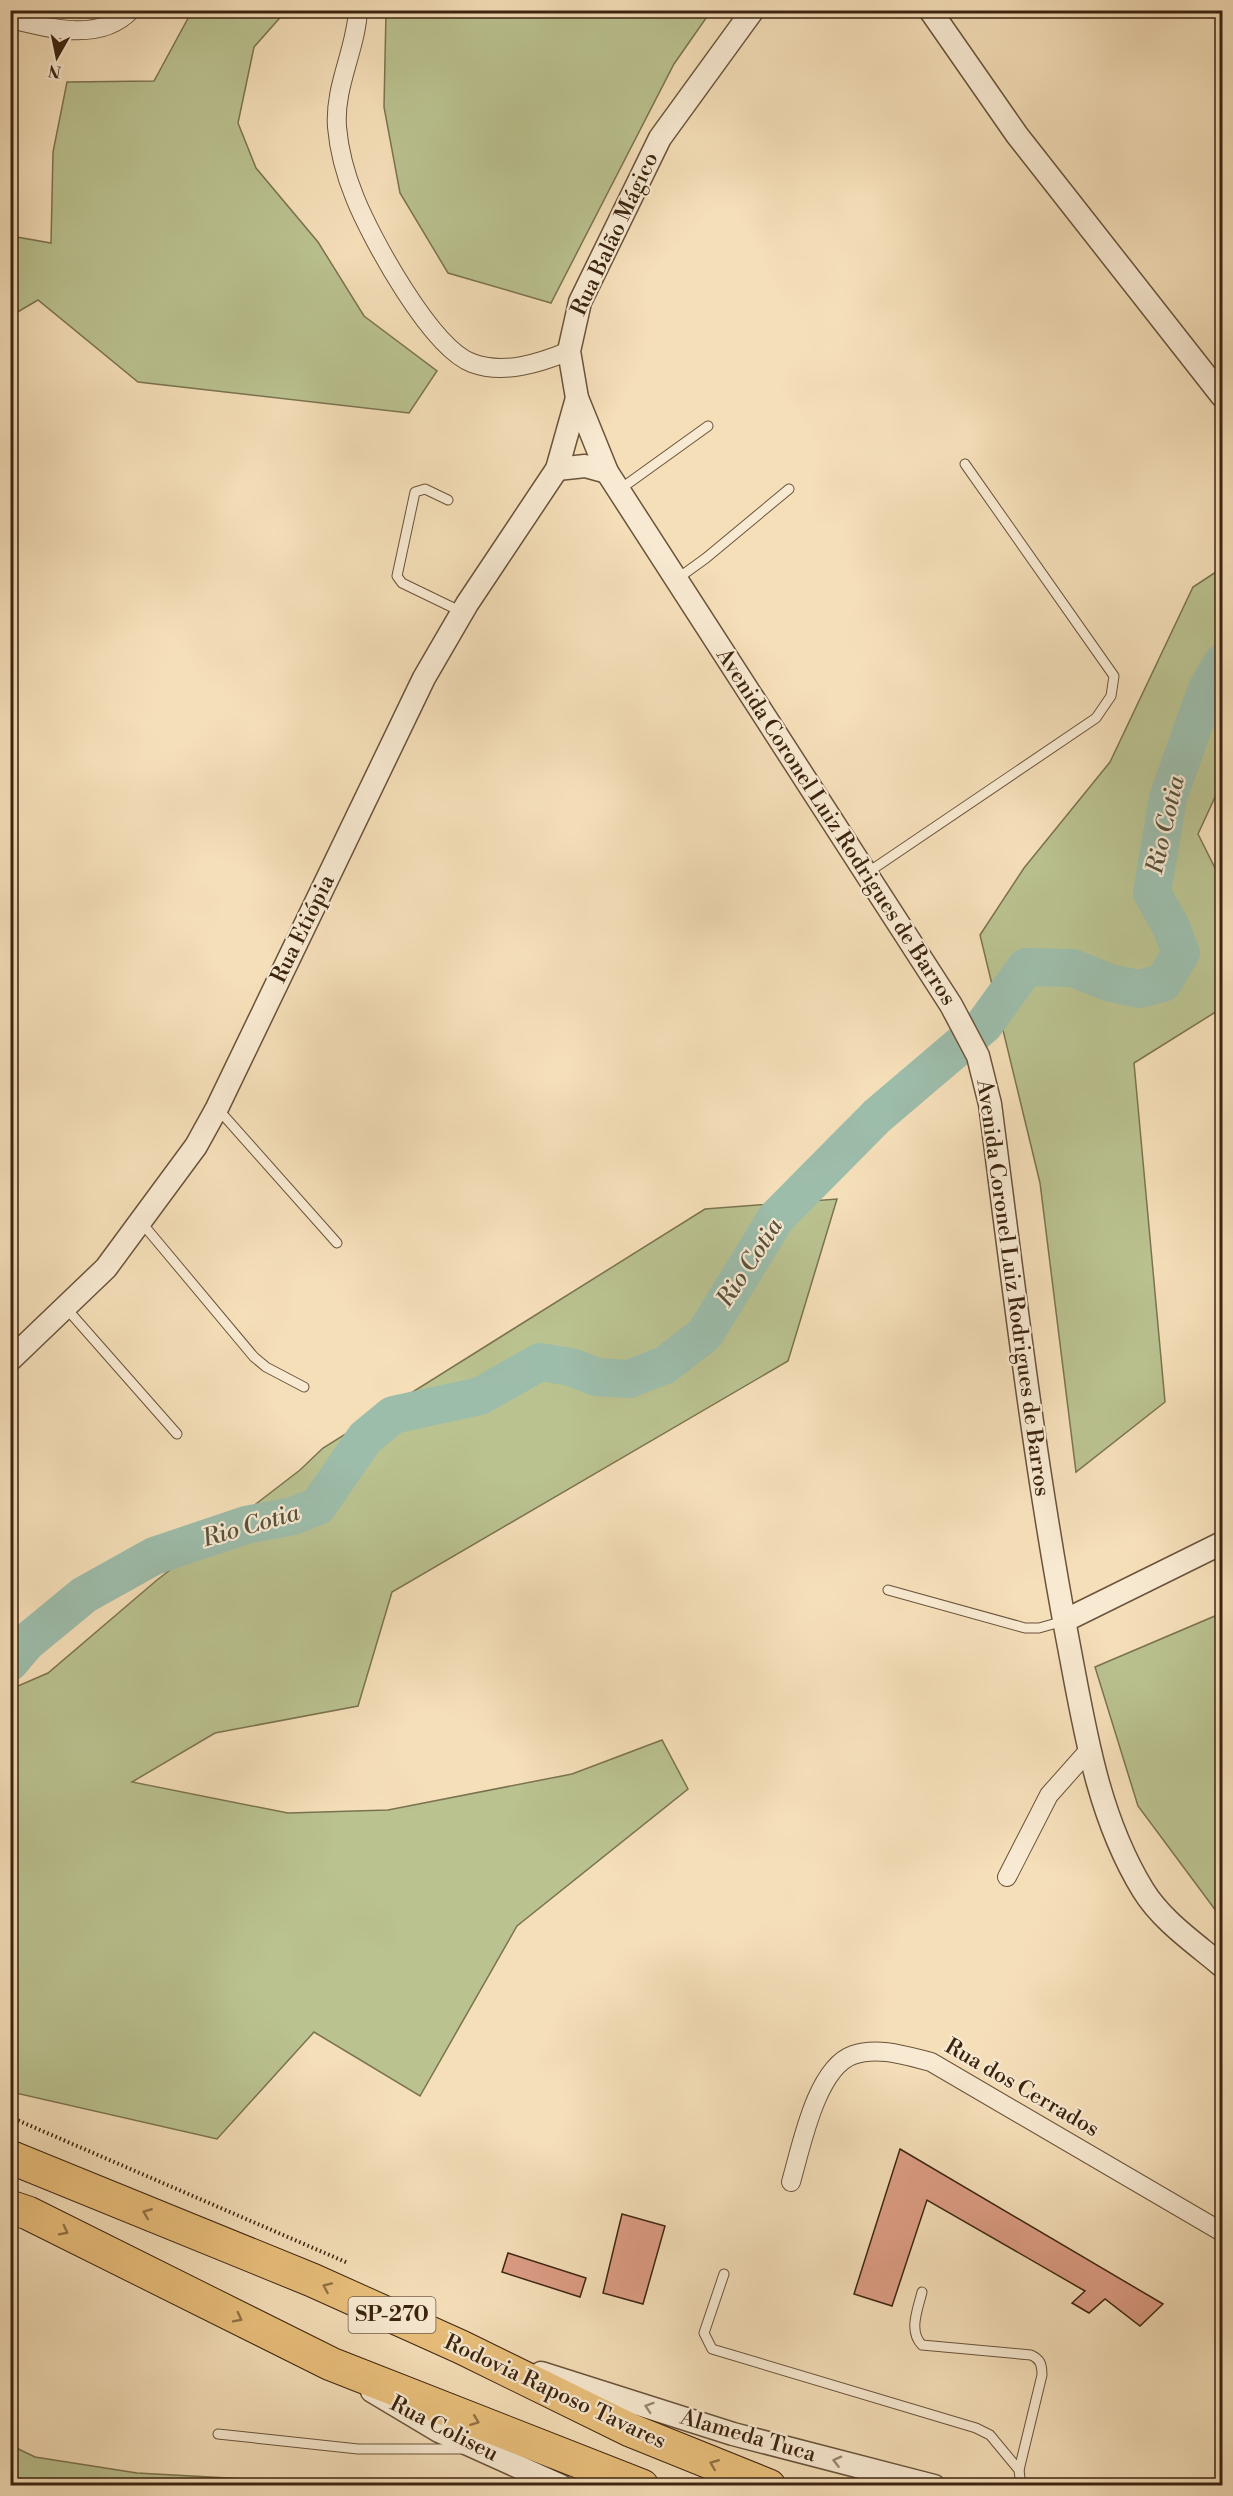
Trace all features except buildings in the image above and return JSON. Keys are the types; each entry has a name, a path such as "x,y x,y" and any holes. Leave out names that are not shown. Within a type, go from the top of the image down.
{"highway":[{"name":"Rodovia Raposo Tavares","path":"10,2157 312,2280 461,2347 630,2430 769,2486"},
{"path":"10,2207 28,2213 331,2364 619,2480 642,2486"}],"street":[{"path":"10,19 63,29 90,31 112,23 131,10"},
{"path":"358,10 337,97 337,128 355,198 405,292 448,347 472,363 499,368 537,364 569,351"},
{"name":"Rua Balão Mágico","path":"569,351 580,302 660,138 753,10"},
{"path":"930,10 1017,135 1222,396"},
{"name":"Avenida Coronel Luiz Rodrigues de Barros","path":"569,351 577,398 613,481 951,1005 978,1056 990,1104 1043,1502 1089,1750 1101,1795 1121,1849 1144,1892 1167,1919 1222,1966"},
{"name":"Rua Etiópia","path":"10,1360 106,1268 196,1146 217,1108 424,678 462,612 557,469 577,398"},
{"path":"557,469 585,466 613,481"},
{"path":"1064,1621 1222,1543"},
{"path":"1007,1877 1049,1795 1089,1750"},
{"name":"Rua dos Cerrados","path":"791,2182 815,2100 830,2073 852,2055 892,2052 931,2062 1222,2232"},
{"name":"Alameda Tuca","path":"461,2347 733,2434 934,2486"},
{"name":"Rua Coliseu","path":"331,2364 398,2408 477,2448 561,2486"}],"lane":[{"path":"613,481 708,426"},
{"path":"867,874 1096,718 1111,696 1114,676 964,464"},
{"path":"448,500 425,489 416,492 397,576 402,584 462,612"},
{"path":"677,579 789,489"},
{"path":"217,1108 337,1243"},
{"path":"140,1222 254,1357 266,1367 304,1387"},
{"path":"65,1307 177,1434"},
{"path":"888,1590 1025,1628 1039,1629 1064,1621"},
{"path":"724,2274 704,2333 712,2349 976,2428 990,2435 1019,2470"},
{"path":"922,2292 914,2325 917,2339 922,2345 1031,2355 1038,2358 1042,2365 1042,2375 1019,2470 1021,2486"},
{"path":"218,2434 358,2449 477,2448"}],"path":[{"path":"10,2117 348,2263"}],"green space":[{"path":"192,11 286,11 254,47 238,123 256,168 318,242 364,316 437,371 409,413 138,382 38,300 11,316 11,236 51,243 53,152 67,82 154,81"},
{"path":"386,11 711,11 674,64 551,303 448,273 400,193 384,107"},
{"path":"1222,568 1222,782 1198,834 1222,882 1222,1008 1134,1063 1165,1402 1076,1472 1040,1183 980,935 1024,868 1110,762 1193,587"},
{"path":"837,1199 788,1361 392,1592 358,1706 215,1733 132,1782 288,1813 388,1810 572,1774 662,1740 688,1789 517,1926 420,2096 314,2032 217,2139 11,2092 11,1689 48,1673 157,1580 300,1470 323,1448 705,1209"},
{"path":"1222,1613 1222,1919 1138,1806 1095,1667"},
{"path":"10,2445 35,2457 137,2473 359,2485 11,2485"}],"waterway":[{"name":"Rio Cotia","path":"10,1662 27,1642 84,1595 154,1556 246,1525 293,1516 318,1506 365,1438 393,1415 480,1396 540,1362 571,1367 596,1377 629,1379 665,1365 705,1334 776,1218 877,1116 984,1025 1026,967 1073,968 1110,983 1139,989 1163,983 1181,953 1171,927 1152,893 1168,798 1206,691 1222,663"}]}
